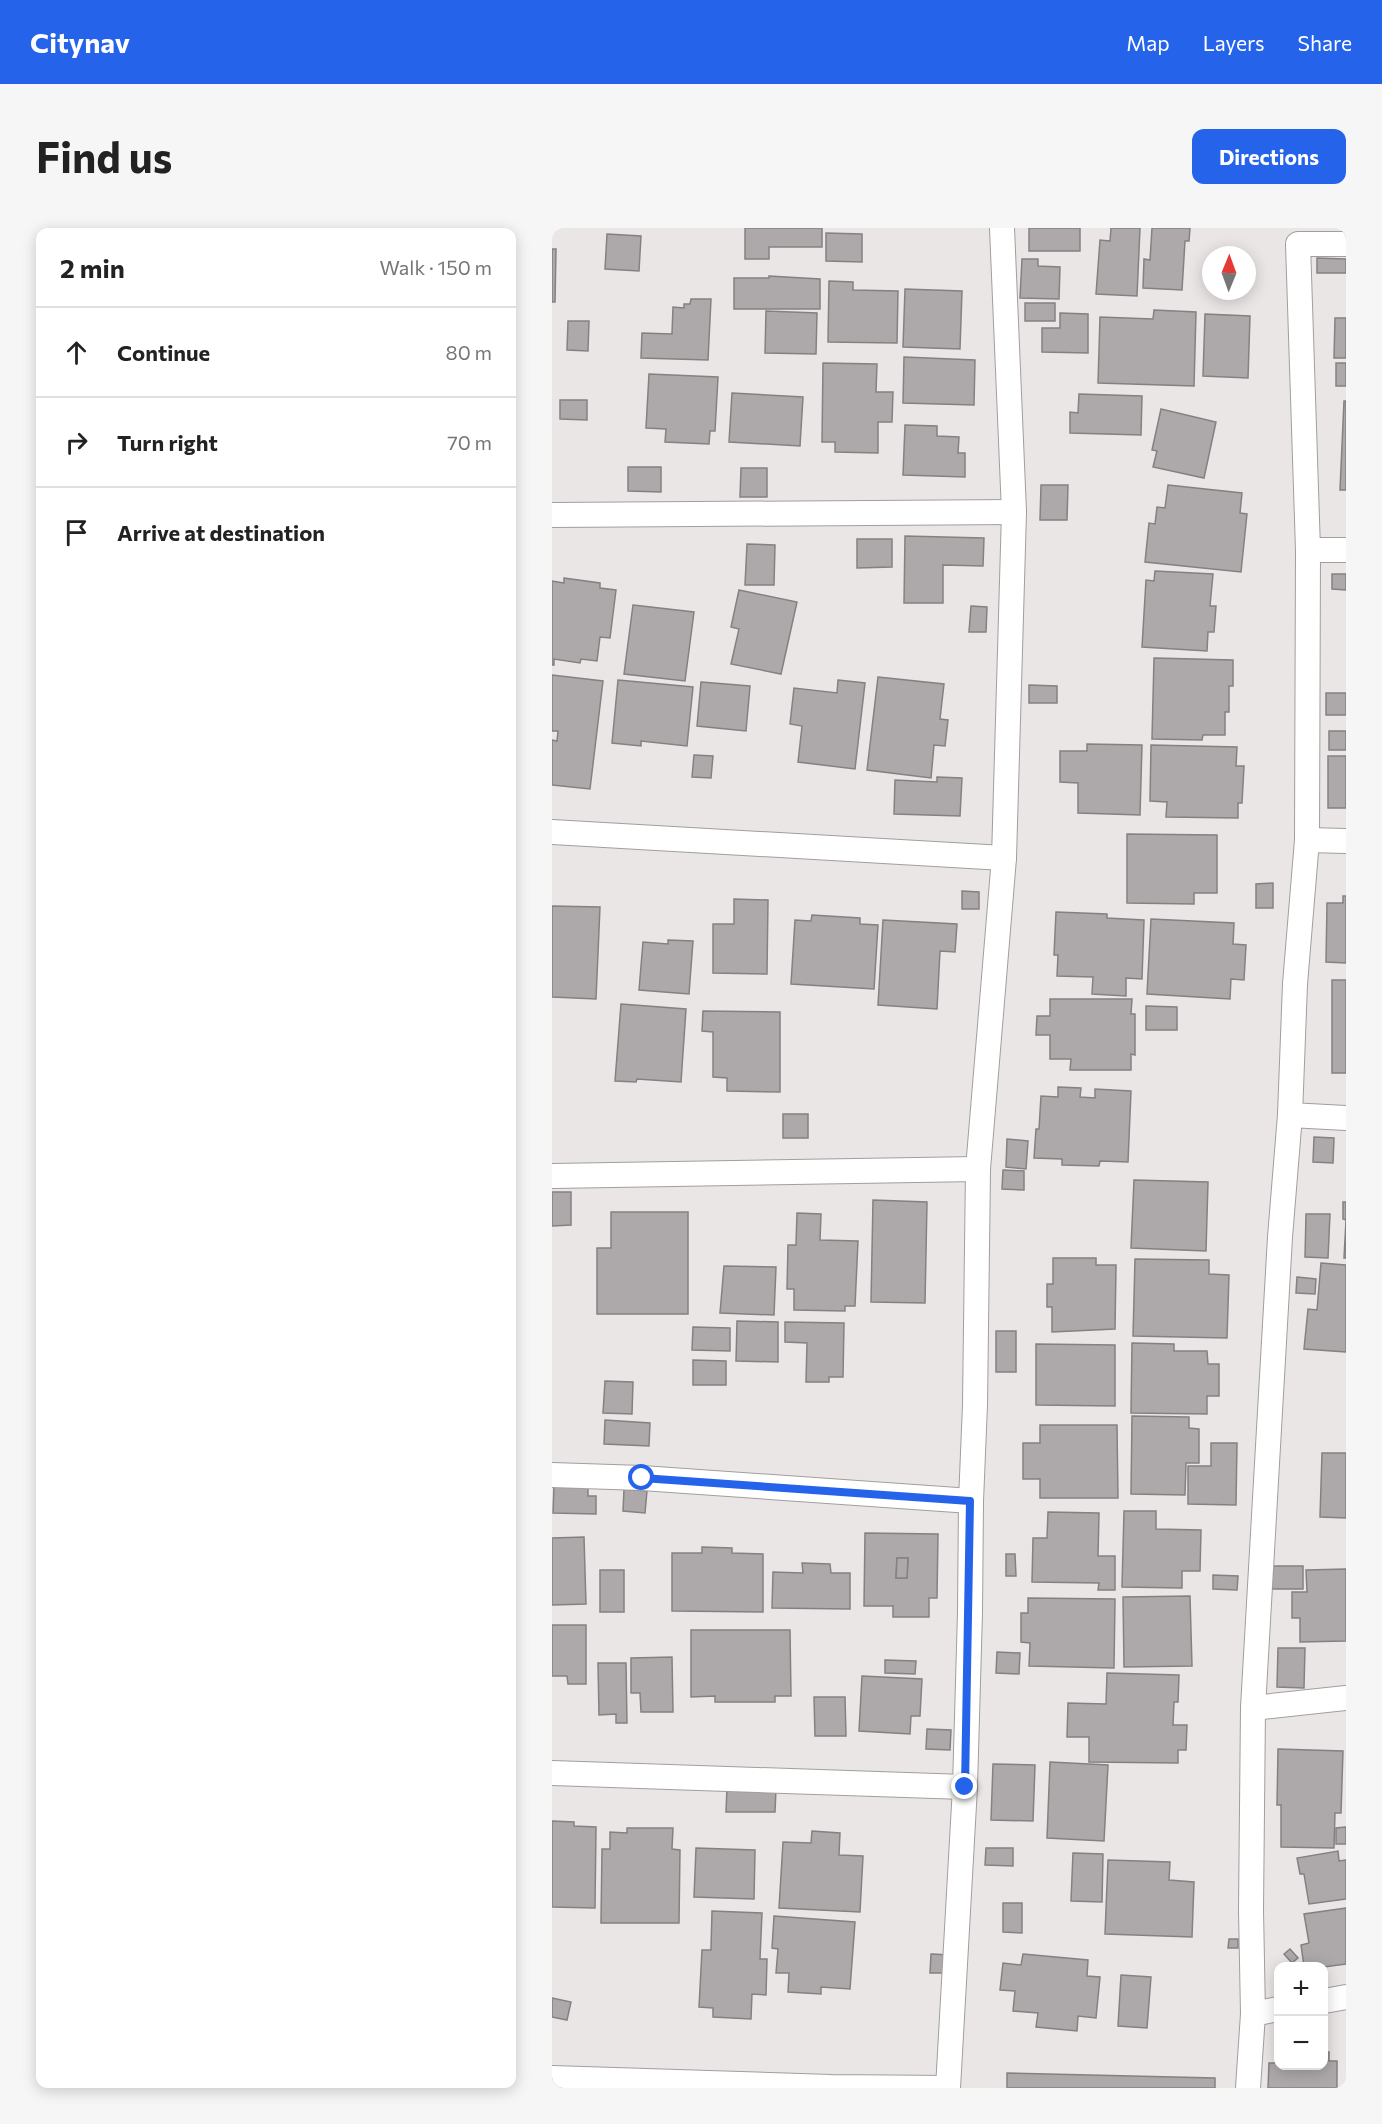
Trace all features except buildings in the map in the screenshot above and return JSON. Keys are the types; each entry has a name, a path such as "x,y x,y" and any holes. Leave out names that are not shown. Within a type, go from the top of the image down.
{"street":[{"path":"552,2078 831,2087 948,2088 965,1787 970,1501 975,1405 978,1169 1004,858 1014,512 1002,228"},
{"path":"1248,2088 1253,2014 1251,1910 1253,1708 1279,1261 1290,1115 1295,984 1307,840 1308,550 1297,236 1346,244"},
{"path":"552,515 1014,512"},
{"path":"1308,550 1346,550"},
{"path":"552,832 1004,858"},
{"path":"1307,840 1346,841"},
{"path":"1290,1115 1346,1118"},
{"path":"552,1176 978,1169"},
{"path":"552,1475 642,1478 970,1501"},
{"path":"1253,1708 1346,1698"},
{"path":"552,1773 965,1787"},
{"path":"1328,2000 1346,1997"},
{"path":"1253,2014 1274,2010"}],"route":[{"path":"642,1478 970,1501 970,1612 965,1787"}]}
